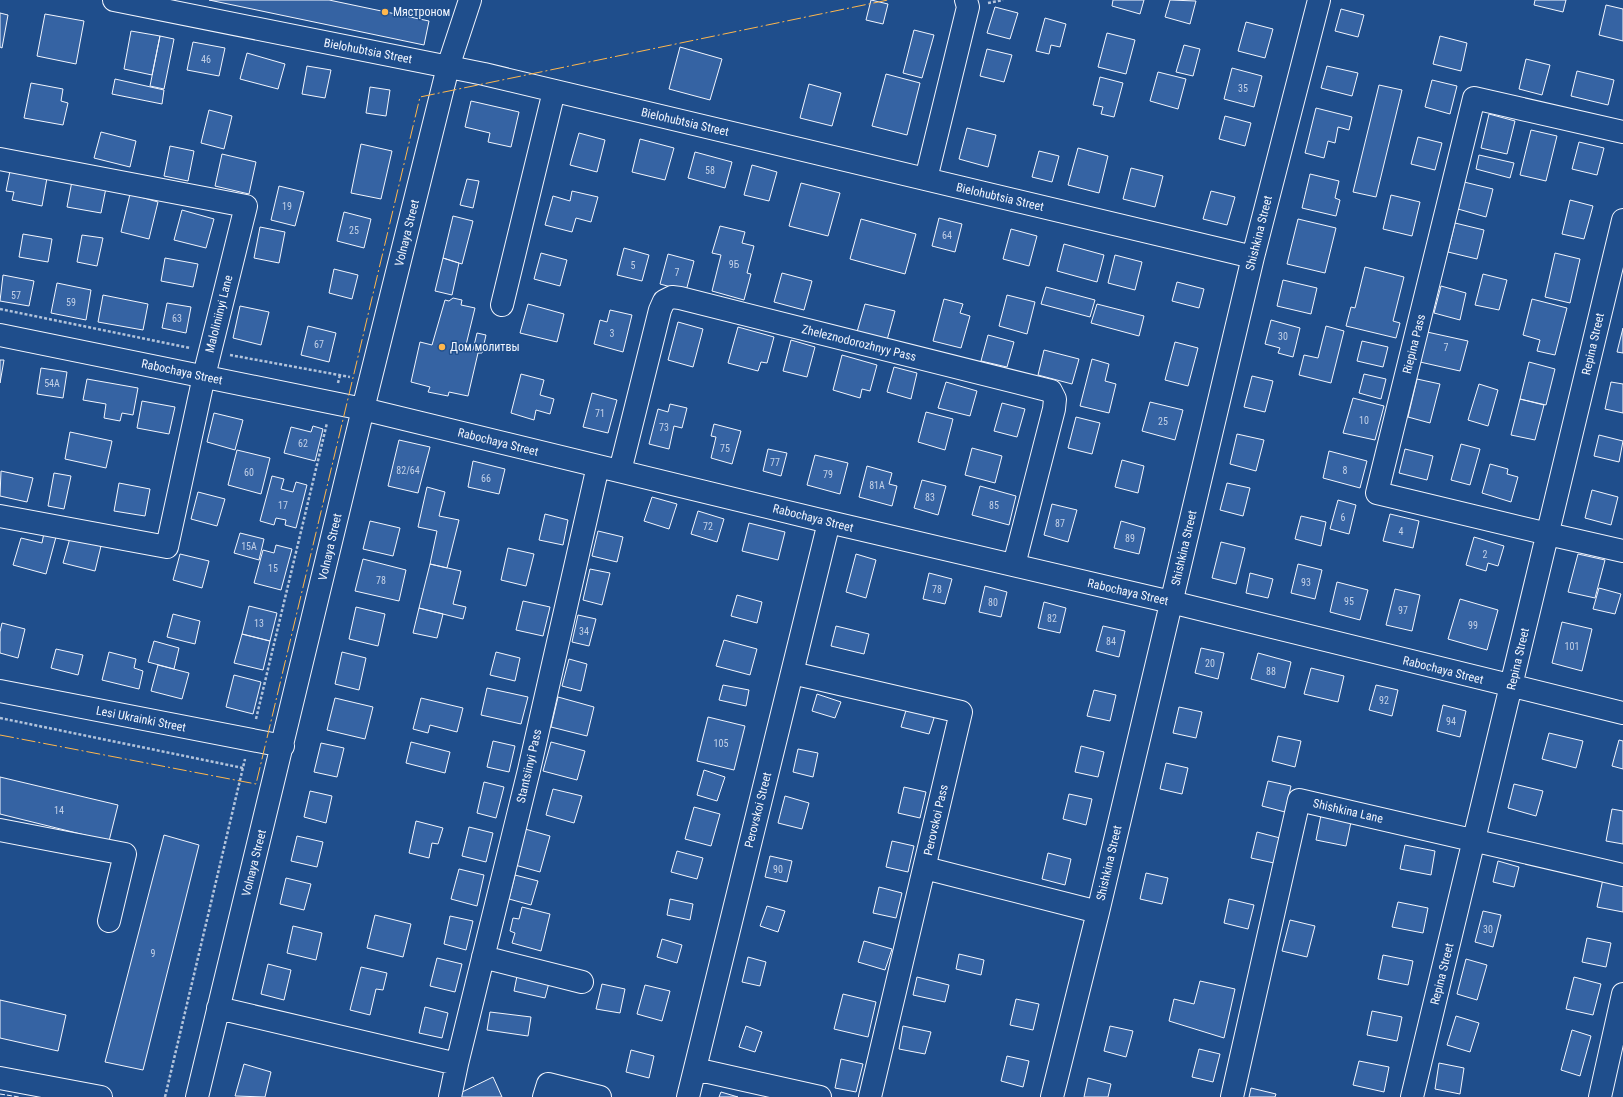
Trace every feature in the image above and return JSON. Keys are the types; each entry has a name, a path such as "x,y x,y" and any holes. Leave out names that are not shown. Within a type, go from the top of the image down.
{"street":[{"name":"Bielohubtsia Street","path":"114,0 157,4 448,67 1253,257"},
{"name":"Volnaya Street","path":"197,1097 363,409 448,67 470,0"},
{"path":"926,179 968,6 966,0"},
{"name":"Shishkina Street","path":"1052,1097 1098,912 1253,257 1319,0"},
{"path":"502,305 554,91"},
{"name":"Riepina Pass","path":"1623,132 1474,98 1377,493 1548,534 1623,550"},
{"name":"Maloliniinyi Lane","path":"0,159 246,206 204,376 167,547 0,516"},
{"name":"Repina Street","path":"1412,1097 1623,220"},
{"name":"Zheleznodorozhnyy Pass","path":"620,471 660,310 664,300 672,297 680,298 1051,391 1055,399 1054,409 1014,565"},
{"name":"Rabochaya Street","path":"0,335 363,409 829,522 1172,602 1623,714"},
{"name":"Stantsiinyi Pass","path":"450,1097 529,770 598,466"},
{"name":"Perovskoi Street","path":"688,1097 829,522"},
{"name":"Perovskoi Pass","path":"792,673 961,712 870,1097"},
{"name":"Lesi Ukrainki Street","path":"0,691 282,746"},
{"name":"Shishkina Lane","path":"1232,1097 1300,800 1623,875"},
{"path":"0,830 125,854 109,921"},
{"path":"925,868 1098,912"},
{"path":"483,957 582,982"},
{"path":"1600,1097 1623,994"},
{"path":"218,1008 457,1064"},
{"path":"695,1069 820,1097"},
{"path":"0,1078 101,1097"},
{"path":"544,1097 548,1084 600,1097"}],"path":[{"path":"0,309 210,352 370,382"},
{"path":"0,718 243,768"}],"building":[{"path":"209,0 329,0 429,21 424,45"},
{"path":"871,0 888,4 883,24 866,20"},
{"path":"1113,0 1144,0 1140,14 1112,6"},
{"path":"1170,0 1196,1 1190,24 1165,17"},
{"path":"1535,0 1566,0 1563,12 1534,5"},
{"path":"1606,5 1623,9 1623,41 1599,35"},
{"path":"995,7 1018,13 1010,39 987,33"},
{"path":"1341,9 1364,15 1358,37 1335,31"},
{"path":"0,13 8,15 2,48 0,47"},
{"path":"45,14 84,21 76,64 37,56"},
{"path":"1045,18 1066,24 1060,47 1051,45 1049,54 1036,51"},
{"path":"1246,22 1273,29 1265,58 1238,51"},
{"path":"914,30 934,35 922,78 903,73"},
{"path":"131,31 160,36 152,75 124,69"},
{"path":"1107,33 1135,40 1126,74 1098,67"},
{"path":"160,36 174,39 164,89 150,86"},
{"path":"1440,36 1467,43 1461,71 1433,64"},
{"path":"193,42 225,48 219,76 187,70"},
{"path":"1184,45 1200,49 1193,76 1176,72"},
{"path":"680,47 722,59 710,100 669,89"},
{"path":"987,49 1012,55 1004,82 980,76"},
{"path":"247,53 285,64 278,89 240,79"},
{"path":"1526,59 1550,65 1542,95 1519,89"},
{"path":"307,66 331,70 325,98 302,94"},
{"path":"1327,66 1358,73 1352,96 1321,88"},
{"path":"1232,68 1262,76 1254,107 1224,99"},
{"path":"1577,71 1614,80 1608,105 1571,96"},
{"path":"1158,72 1186,79 1178,109 1150,101"},
{"path":"886,74 920,83 907,135 872,126"},
{"path":"1100,77 1123,83 1114,117 1101,114 1103,107 1093,105"},
{"path":"115,79 164,90 162,104 112,94"},
{"path":"1432,80 1457,86 1450,114 1425,107"},
{"path":"31,83 63,89 61,101 68,103 63,125 24,118"},
{"path":"809,84 841,93 832,126 800,118"},
{"path":"1379,85 1402,90 1376,197 1353,192"},
{"path":"370,87 390,90 386,116 366,113"},
{"path":"471,101 519,112 511,147 488,142 490,133 465,127"},
{"path":"1316,108 1352,117 1349,130 1338,127 1335,143 1328,141 1324,158 1305,153"},
{"path":"209,110 232,116 224,149 201,143"},
{"path":"1489,114 1515,121 1507,154 1481,148"},
{"path":"1225,116 1251,123 1245,146 1219,139"},
{"path":"967,128 996,135 988,167 959,159"},
{"path":"1531,130 1557,136 1546,181 1520,175"},
{"path":"101,132 136,141 130,167 94,158"},
{"path":"579,133 605,140 597,172 570,165"},
{"path":"1418,137 1442,143 1435,170 1411,164"},
{"path":"640,139 674,148 665,180 632,172"},
{"path":"1579,142 1604,148 1597,175 1572,169"},
{"path":"361,144 392,151 381,199 351,193"},
{"path":"170,146 194,151 188,181 164,176"},
{"path":"1078,148 1108,156 1099,193 1068,185"},
{"path":"1039,151 1059,156 1052,182 1032,177"},
{"path":"695,152 732,162 725,188 688,178"},
{"path":"222,154 256,162 249,194 215,186"},
{"path":"1479,155 1514,163 1510,178 1476,169"},
{"path":"752,165 777,172 769,201 744,195"},
{"path":"1131,168 1163,176 1155,207 1123,199"},
{"path":"10,171 47,178 42,206 12,200 14,192 6,191"},
{"path":"1310,174 1339,181 1335,198 1340,200 1336,216 1302,208"},
{"path":"467,179 479,181 473,208 460,205"},
{"path":"72,181 106,188 101,213 67,207"},
{"path":"1464,182 1493,189 1486,217 1458,209"},
{"path":"801,183 840,193 828,236 789,226"},
{"path":"279,186 304,192 295,226 271,220"},
{"path":"572,191 598,197 591,222 576,218 572,232 545,225 553,196 570,201"},
{"path":"1211,191 1235,197 1227,225 1203,219"},
{"path":"130,194 158,202 149,239 121,232"},
{"path":"1391,195 1420,202 1412,236 1383,229"},
{"path":"1570,200 1593,206 1584,239 1562,234"},
{"path":"182,210 214,219 206,248 174,240"},
{"path":"344,212 371,219 364,248 337,241"},
{"path":"453,216 473,221 462,264 443,258"},
{"path":"939,218 962,224 955,252 932,246"},
{"path":"861,219 916,234 905,274 850,259"},
{"path":"1298,219 1336,228 1325,273 1287,264"},
{"path":"1455,223 1484,230 1477,259 1448,252"},
{"path":"720,226 745,232 742,243 754,246 747,273 751,274 744,300 712,291 721,255 712,253"},
{"path":"260,227 285,232 279,263 254,258"},
{"path":"1011,229 1037,236 1029,266 1003,259"},
{"path":"23,234 52,239 48,262 19,257"},
{"path":"82,235 103,238 97,266 77,262"},
{"path":"1064,244 1104,255 1097,282 1057,271"},
{"path":"624,248 649,255 642,281 617,275"},
{"path":"541,253 567,260 560,286 534,279"},
{"path":"1555,253 1580,259 1570,303 1545,297"},
{"path":"668,254 694,261 686,291 660,284"},
{"path":"1115,255 1142,262 1135,290 1108,283"},
{"path":"165,258 198,264 193,287 161,281"},
{"path":"443,258 459,263 452,295 435,291"},
{"path":"1365,267 1404,277 1393,321 1400,323 1396,338 1346,326 1351,307 1355,308"},
{"path":"334,269 358,275 352,299 329,293"},
{"path":"782,273 812,281 804,310 774,302"},
{"path":"1483,274 1507,280 1499,310 1475,305"},
{"path":"3,275 34,281 29,306 0,301"},
{"path":"1283,280 1317,288 1311,314 1277,306"},
{"path":"1177,282 1204,289 1199,308 1172,301"},
{"path":"57,283 91,290 86,320 51,313"},
{"path":"1441,286 1466,293 1460,320 1434,313"},
{"path":"1046,287 1095,300 1090,317 1041,304"},
{"path":"103,295 148,304 143,330 98,322"},
{"path":"1007,295 1035,302 1027,334 999,326"},
{"name":"Дом молитвы","path":"453,298 462,300 461,305 475,308 465,349 473,350 477,333 486,335 482,353 478,353 468,396 449,392 448,396 428,392 430,387 411,382 420,342 432,345 445,300 449,301"},
{"path":"944,299 963,304 960,313 970,316 961,348 933,341"},
{"path":"1532,299 1567,308 1555,355 1537,351 1540,340 1523,335"},
{"path":"167,303 191,307 186,333 162,328"},
{"path":"528,304 564,314 557,342 520,333"},
{"path":"865,304 895,311 887,340 857,332"},
{"path":"1097,304 1144,316 1139,336 1091,323"},
{"path":"240,306 269,312 261,345 233,338"},
{"path":"610,310 632,315 623,352 594,344 600,320 607,322"},
{"path":"1271,320 1300,328 1293,357 1278,353 1280,348 1265,344"},
{"path":"678,322 703,329 693,367 668,360"},
{"path":"308,326 336,333 329,362 301,355"},
{"path":"1326,326 1344,331 1331,383 1299,375 1304,355 1318,358"},
{"path":"738,327 774,337 767,363 761,362 758,371 728,363"},
{"path":"1623,328 1623,353 1617,352"},
{"path":"1427,332 1468,341 1460,371 1420,362"},
{"path":"988,335 1014,342 1007,367 981,361"},
{"path":"791,340 815,347 807,377 783,371"},
{"path":"1362,341 1388,347 1383,367 1357,361"},
{"path":"1175,342 1198,348 1188,386 1165,380"},
{"path":"1044,350 1079,359 1072,384 1038,375"},
{"path":"842,355 877,365 870,391 862,389 860,398 833,390"},
{"path":"1092,359 1109,364 1105,381 1116,384 1109,413 1080,406"},
{"path":"0,360 4,360 0,383"},
{"path":"1529,362 1555,369 1546,405 1520,399"},
{"path":"894,367 917,373 911,399 887,392"},
{"path":"41,368 67,372 63,398 37,394"},
{"path":"521,374 544,380 540,395 554,399 550,414 536,410 534,420 511,413"},
{"path":"1364,374 1386,379 1381,399 1359,393"},
{"path":"1252,376 1273,381 1265,412 1244,407"},
{"path":"87,379 138,388 133,415 122,413 120,421 104,418 106,404 83,400"},
{"path":"1417,379 1440,384 1430,423 1408,417"},
{"path":"946,382 977,391 970,416 938,408"},
{"path":"1611,382 1623,384 1623,413 1605,409"},
{"path":"1479,384 1498,390 1488,426 1468,420"},
{"path":"592,393 617,400 608,433 583,427"},
{"path":"1353,398 1384,406 1375,440 1343,433"},
{"path":"1520,399 1544,405 1535,440 1511,435"},
{"path":"142,401 175,407 169,434 137,428"},
{"path":"1150,402 1183,410 1175,440 1142,431"},
{"path":"1002,403 1025,409 1017,437 994,431"},
{"path":"670,404 687,408 682,428 674,426 669,449 649,444 658,409 668,412"},
{"path":"926,412 953,419 945,450 918,442"},
{"path":"214,413 243,420 235,450 207,442"},
{"path":"1076,417 1100,423 1092,454 1068,448"},
{"path":"714,424 741,431 732,464 711,458 716,437 711,436"},
{"path":"313,426 323,429 315,461 284,453 291,427 311,432"},
{"path":"70,432 112,441 106,468 65,459"},
{"path":"1237,434 1264,440 1256,471 1230,464"},
{"path":"1599,435 1623,441 1619,462 1594,456"},
{"path":"399,440 430,447 418,493 388,486"},
{"path":"1461,444 1480,449 1470,485 1451,480"},
{"path":"972,448 1002,456 995,483 965,475"},
{"path":"768,449 787,453 781,476 763,471"},
{"path":"1405,449 1433,456 1427,480 1399,473"},
{"path":"237,450 270,458 261,494 228,485"},
{"path":"1329,451 1367,461 1360,488 1323,478"},
{"path":"815,455 848,463 840,494 807,485"},
{"path":"1122,460 1144,466 1138,493 1115,487"},
{"path":"473,461 505,469 499,494 468,487"},
{"path":"1490,464 1508,469 1507,474 1518,477 1511,502 1482,493"},
{"path":"867,466 892,473 889,484 897,486 892,506 859,497"},
{"path":"1,471 33,478 27,502 0,496"},
{"path":"54,473 71,476 64,509 48,506"},
{"path":"272,476 284,479 281,489 293,492 296,482 307,485 296,528 285,525 286,520 276,518 274,525 260,521"},
{"path":"922,480 946,486 938,515 914,508"},
{"path":"119,483 150,489 145,516 114,511"},
{"path":"1227,483 1250,488 1243,516 1220,510"},
{"path":"980,486 1016,496 1009,525 972,515"},
{"path":"427,487 445,492 439,516 459,520 447,568 430,564 437,531 418,527"},
{"path":"1592,490 1618,497 1611,525 1585,518"},
{"path":"198,492 225,499 217,526 191,519"},
{"path":"652,497 677,504 669,529 644,521"},
{"path":"1338,500 1356,505 1349,534 1330,529"},
{"path":"1052,504 1077,510 1068,542 1044,535"},
{"path":"698,511 724,519 717,542 691,534"},
{"path":"545,514 568,520 563,545 539,540"},
{"path":"1390,514 1419,521 1413,548 1383,541"},
{"path":"1301,516 1326,522 1321,546 1295,539"},
{"path":"370,521 400,528 393,556 363,549"},
{"path":"1121,521 1145,528 1139,554 1114,548"},
{"path":"749,523 785,532 778,560 742,551"},
{"path":"598,531 623,537 617,562 592,556"},
{"path":"44,533 56,537 46,574 13,565 21,538 42,543"},
{"path":"240,533 264,539 259,560 234,553"},
{"path":"1474,537 1504,546 1498,566 1488,563 1486,571 1466,565"},
{"path":"70,538 101,546 95,571 63,563"},
{"path":"1221,542 1245,548 1236,584 1212,578"},
{"path":"276,545 292,549 281,590 254,583 263,550 274,553"},
{"path":"508,548 534,554 526,586 501,580"},
{"path":"180,554 209,561 202,588 173,580"},
{"path":"856,554 876,560 866,598 846,592"},
{"path":"1578,554 1605,560 1595,598 1568,592"},
{"path":"363,559 406,570 399,601 355,591"},
{"path":"430,564 461,571 453,604 466,607 463,619 419,608"},
{"path":"1298,564 1322,570 1315,599 1291,593"},
{"path":"590,569 610,573 602,605 583,600"},
{"path":"929,573 952,579 945,604 923,599"},
{"path":"1250,573 1273,579 1268,598 1246,593"},
{"path":"1337,582 1368,590 1360,620 1330,612"},
{"path":"985,586 1007,592 1001,617 979,612"},
{"path":"1599,588 1621,594 1615,614 1593,609"},
{"path":"1395,589 1420,595 1412,631 1386,625"},
{"path":"737,595 762,602 757,623 731,616"},
{"path":"1460,599 1498,610 1487,650 1448,639"},
{"path":"523,601 550,607 543,636 516,630"},
{"path":"1044,602 1066,608 1060,633 1038,628"},
{"path":"249,606 277,613 270,641 242,634"},
{"path":"356,607 385,614 378,646 349,639"},
{"path":"419,608 443,614 437,638 413,633"},
{"path":"173,614 200,621 195,644 167,637"},
{"path":"578,615 596,619 589,646 572,642"},
{"path":"1562,622 1592,629 1582,671 1552,663"},
{"path":"2,623 25,629 18,658 0,653 0,632"},
{"path":"836,626 869,634 864,654 831,646"},
{"path":"1103,626 1125,631 1119,657 1096,651"},
{"path":"242,634 270,641 263,670 234,663"},
{"path":"724,640 757,649 750,675 716,666"},
{"path":"154,641 179,648 174,669 148,662"},
{"path":"1201,648 1224,653 1218,679 1195,673"},
{"path":"56,649 83,655 78,675 51,668"},
{"path":"109,652 136,659 134,668 143,671 139,689 102,680"},
{"path":"342,652 366,658 359,690 335,684"},
{"path":"496,652 520,658 515,681 490,675"},
{"path":"1258,653 1291,662 1285,688 1251,679"},
{"path":"569,659 587,664 581,691 562,686"},
{"path":"158,665 189,673 182,699 151,691"},
{"path":"1311,668 1344,676 1338,702 1304,694"},
{"path":"234,675 261,682 253,714 226,707"},
{"path":"723,685 749,690 746,706 719,700"},
{"path":"1376,685 1398,690 1392,716 1369,710"},
{"path":"487,688 528,697 521,724 481,715"},
{"path":"1094,690 1116,695 1110,721 1087,716"},
{"path":"817,694 841,702 835,718 812,711"},
{"path":"558,697 594,707 587,736 551,727"},
{"path":"335,698 373,707 365,739 327,730"},
{"path":"421,698 463,708 457,732 430,725 428,733 413,729"},
{"path":"1443,705 1466,711 1460,737 1437,731"},
{"path":"907,707 935,715 929,734 901,727"},
{"path":"1179,707 1202,712 1196,738 1173,733"},
{"path":"708,717 745,726 734,770 697,761"},
{"path":"1549,733 1583,741 1576,768 1542,759"},
{"path":"1278,736 1301,741 1295,767 1272,761"},
{"path":"1619,740 1623,741 1623,769 1612,766"},
{"path":"493,741 515,746 509,772 487,767"},
{"path":"411,742 450,752 445,773 406,763"},
{"path":"551,742 585,751 577,780 543,771"},
{"path":"321,743 344,748 337,777 314,772"},
{"path":"1081,746 1104,752 1098,777 1075,772"},
{"path":"798,749 818,753 813,777 793,772"},
{"path":"1166,763 1188,768 1182,794 1160,789"},
{"path":"704,770 725,777 717,801 697,795"},
{"path":"0,777 118,805 109,841 0,814"},
{"path":"1268,781 1291,786 1285,812 1262,806"},
{"path":"484,782 504,787 496,818 477,813"},
{"path":"1514,784 1543,791 1536,816 1508,808"},
{"path":"904,787 926,792 920,818 898,813"},
{"path":"553,789 582,796 574,823 546,815"},
{"path":"310,791 332,796 326,823 304,817"},
{"path":"1069,794 1092,799 1086,825 1063,819"},
{"path":"785,796 809,803 802,829 778,823"},
{"path":"694,807 720,814 711,846 685,839"},
{"path":"1612,809 1623,811 1623,844 1606,841"},
{"path":"1321,815 1351,822 1346,846 1316,840"},
{"path":"416,821 443,828 438,844 432,843 429,858 409,853"},
{"path":"469,827 493,833 486,862 462,856"},
{"path":"525,829 550,836 540,872 515,865"},
{"path":"1257,832 1280,838 1274,863 1251,858"},
{"path":"164,835 199,845 143,1070 105,1062"},
{"path":"297,836 323,842 317,867 291,861"},
{"path":"892,841 914,846 908,872 886,867"},
{"path":"1405,845 1435,851 1431,875 1400,869"},
{"path":"677,851 703,858 697,879 671,872"},
{"path":"1048,853 1071,859 1065,885 1042,879"},
{"path":"770,856 792,861 787,882 765,877"},
{"path":"1498,861 1519,867 1514,887 1493,882"},
{"path":"459,869 484,875 477,906 451,899"},
{"path":"1146,873 1168,878 1162,904 1140,899"},
{"path":"515,875 538,881 531,905 509,899"},
{"path":"286,878 311,884 304,910 280,904"},
{"path":"1603,879 1623,883 1623,912 1597,907"},
{"path":"879,887 902,893 896,918 873,913"},
{"path":"670,899 693,904 690,920 667,915"},
{"path":"1229,899 1254,905 1248,929 1224,923"},
{"path":"1398,902 1428,908 1423,933 1392,927"},
{"path":"767,906 785,911 778,932 760,926"},
{"path":"522,907 550,914 541,951 512,943 515,933 510,931 513,918 519,919"},
{"path":"1483,911 1501,915 1493,947 1475,942"},
{"path":"375,915 411,924 403,957 367,948"},
{"path":"450,916 473,921 466,950 444,944"},
{"path":"1290,920 1315,926 1307,957 1282,951"},
{"path":"293,926 322,933 316,960 287,953"},
{"path":"1587,938 1611,943 1606,967 1582,962"},
{"path":"662,939 682,945 677,963 657,957"},
{"path":"864,941 892,949 885,970 858,962"},
{"path":"959,954 984,960 981,975 956,969"},
{"path":"1383,955 1413,961 1408,985 1378,979"},
{"path":"748,957 766,962 760,986 742,982"},
{"path":"437,958 462,964 455,992 430,986"},
{"path":"1466,959 1487,965 1477,1000 1457,994"},
{"path":"268,964 291,970 284,1000 261,994"},
{"path":"361,967 387,973 383,990 376,989 370,1015 350,1010"},
{"path":"518,971 550,979 545,998 514,991"},
{"path":"917,977 949,985 945,1002 913,995"},
{"path":"1574,977 1601,984 1593,1015 1566,1009"},
{"path":"1200,981 1235,989 1224,1038 1169,1021 1174,999 1194,1004"},
{"path":"602,984 625,989 620,1013 596,1009"},
{"path":"645,985 670,991 662,1021 637,1014"},
{"path":"843,994 876,1002 868,1037 834,1029"},
{"path":"1016,999 1039,1004 1033,1030 1010,1025"},
{"path":"0,1000 66,1015 58,1051 0,1038"},
{"path":"425,1007 448,1013 442,1038 419,1033"},
{"path":"1372,1011 1402,1017 1397,1041 1367,1035"},
{"path":"490,1012 531,1017 528,1036 487,1030"},
{"path":"1456,1016 1479,1023 1470,1052 1447,1045"},
{"path":"746,1026 762,1032 755,1052 739,1047"},
{"path":"903,1026 931,1032 925,1054 899,1049"},
{"path":"1110,1026 1133,1031 1126,1057 1104,1051"},
{"path":"1572,1030 1591,1036 1580,1076 1561,1070"},
{"path":"1199,1049 1220,1054 1213,1082 1192,1077"},
{"path":"631,1050 654,1056 649,1078 626,1072"},
{"path":"1007,1056 1029,1061 1023,1087 1001,1081"},
{"path":"841,1059 863,1064 856,1092 835,1088"},
{"path":"1359,1061 1389,1067 1384,1092 1353,1085"},
{"path":"1439,1063 1464,1068 1460,1094 1435,1089"},
{"path":"244,1064 271,1072 265,1097 235,1096"},
{"path":"493,1077 502,1097 460,1097 458,1094"},
{"path":"1088,1078 1111,1084 1108,1097 1084,1097"},
{"path":"1251,1088 1276,1094 1275,1097 1249,1097"},
{"path":"721,1092 738,1097 719,1097"}],"fence":[{"path":"0,1094 19,1097"}],"power":[{"path":"0,735 256,784 420,97 888,0"}],"place":[{"name":"Мястроном","path":"385,12"},
{"name":"Дом молитвы","path":"442,347"}]}
